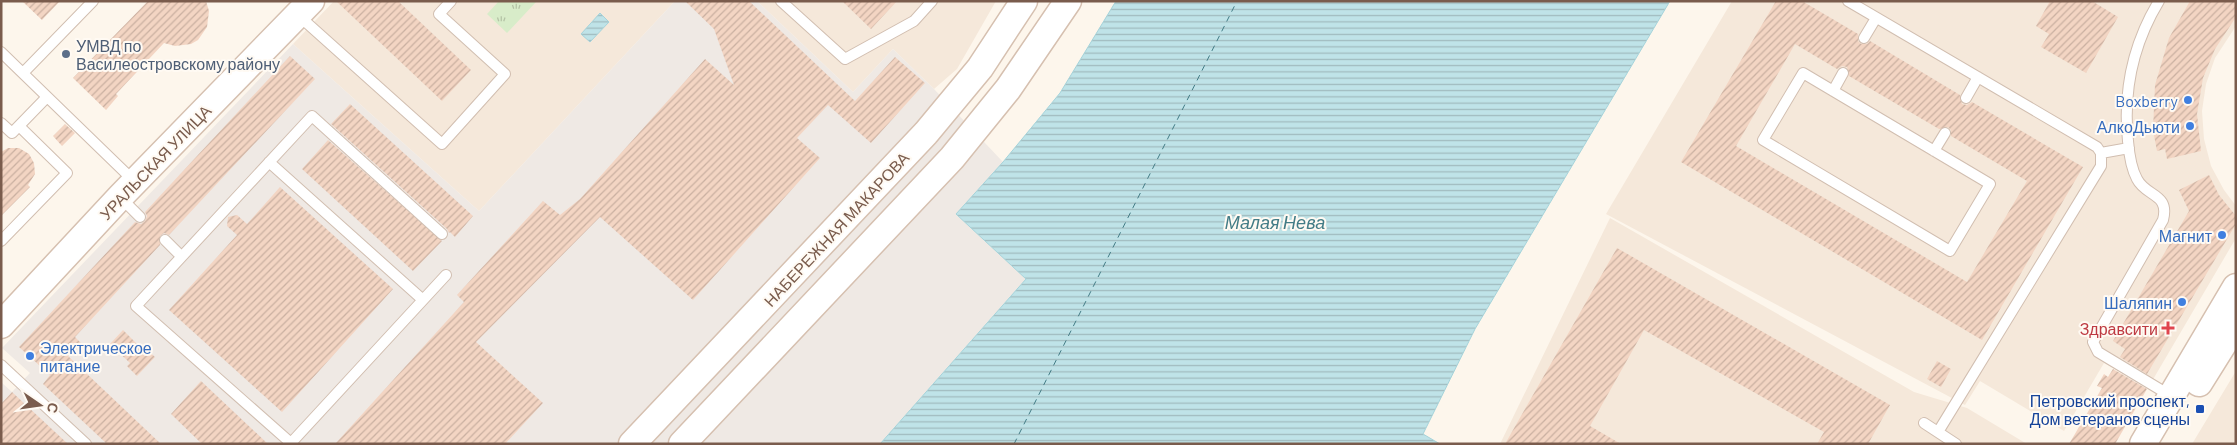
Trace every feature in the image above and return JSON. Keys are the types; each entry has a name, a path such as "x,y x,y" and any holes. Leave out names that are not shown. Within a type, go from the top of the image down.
{"main road":[{"name":"НАБЕРЕЖНАЯ МАКАРОВА","path":"632,444 926,133 980,68 1024,1"},
{"path":"682,444 952,158 1008,89 1068,1"},
{"name":"УРАЛЬСКАЯ УЛИЦА","path":"1,305 124,185 299,6"},
{"name":"УРАЛЬСКАЯ УЛИЦА","path":"1,325 124,185"},
{"path":"2152,440 2171,396 2236,287"},
{"path":"2152,440 2236,324"}],"lane":[{"path":"23,73 93,1"},
{"path":"299,6 442,144 505,74 439,14 451,1"},
{"path":"781,1 845,59 914,21 932,1"},
{"path":"1848,1 2097,147 2101,153 2101,166 1938,432"},
{"path":"2159,1 2141,37 2134,59 2127,104 2129,148 2138,180 2144,188 2163,202 2165,211 2163,220 2094,337 2094,348 2171,396"},
{"path":"1864,38 1876,18"},
{"path":"1,52 48,97 124,185 140,217"},
{"path":"1802,73 1934,151 1990,184 1950,251 1763,140 1802,73"},
{"path":"1833,91 1844,73"},
{"path":"1966,98 1978,78"},
{"path":"1,123 12,133 48,97"},
{"path":"442,234 312,116 136,306 291,443 446,275"},
{"path":"1,241 67,173 19,126"},
{"path":"1934,151 1945,133"},
{"path":"2101,153 2129,148"},
{"path":"269,162 423,300"},
{"path":"165,240 181,256"},
{"path":"1,365 86,444"},
{"path":"1924,423 1956,444"}],"shaded area":[{"path":"334,1 675,1 479,211 293,44"},
{"path":"675,1 757,1 853,92 893,49 1003,162 956,214 1026,279 880,444 1,444 1,382 12,392 30,373 2,348 293,44 479,211"},
{"path":"757,1 996,1 957,69 934,89 893,49 853,92"},
{"path":"1732,1 2236,1 2236,26 2215,58 2206,84 2202,111 2204,139 2211,166 2224,190 2236,206 2236,238 2148,388 2104,363 2064,431 1980,381 1965,405 1606,214"},
{"path":"1610,218 1914,392 1967,408 2027,444 1500,444"},
{"path":"2236,371 2236,444 2192,444"}],"green space":[{"path":"499,1 537,1 507,33 487,14"}],"water":[{"name":"Малая Нева","path":"1116,1 1670,1 1475,329 1423,434 1440,444 880,444 1026,279 956,214 1003,162 1060,93"},
{"path":"600,13 609,22 590,42 581,34"}],"building":[{"path":"22,1 60,1 42,20"},
{"path":"148,1 206,1 209,11 207,27 198,40 191,44 175,46 164,43 116,94 118,96 106,110 73,78"},
{"path":"336,1 398,1 471,70 442,101"},
{"path":"685,1 749,1 855,101 895,57 925,83 871,143 828,105 797,138 820,158 693,300 600,217 476,342 543,403 505,444 335,444 464,302 457,295 543,201 560,215 580,199 705,59 734,85 714,29"},
{"path":"842,1 897,1 871,29"},
{"path":"1776,1 1802,1 1858,34 1858,41 1861,44 1867,44 1870,41 1960,95 1962,104 1967,105 1972,102 2083,167 1982,340 1681,162","holes":["1795,44 1837,69 1842,66 1847,67 1849,76 1939,129 1948,127 1951,130 1951,136 2027,181 1967,282 1736,146"]},
{"path":"2050,1 2092,1 2118,17 2086,73 2041,47 2049,34 2036,26"},
{"path":"2190,1 2236,1 2236,17 2215,49 2203,78 2197,114 2201,151 2167,159 2165,149 2157,151 2153,130 2155,85 2169,38"},
{"path":"290,56 315,79 169,235 164,233 160,236 160,245 75,337 81,343 68,356 161,444 107,444 43,384 50,375 19,347 135,222 141,224 145,221 147,216 145,212"},
{"path":"350,104 473,216 455,237 331,124"},
{"path":"65,124 75,133 62,146 53,136"},
{"path":"328,140 442,241 413,271 302,169"},
{"path":"8,148 19,148 29,154 34,163 35,174 28,185 30,187 1,216 1,152"},
{"path":"2209,175 2219,195 2236,216 2236,224 2147,374 2120,357 2125,349 2113,341 2189,211 2179,190"},
{"path":"280,187 393,289 282,412 169,310 237,235 227,226 228,217 237,215 247,224"},
{"path":"1617,248 1890,405 1868,444 1817,444 1824,432 1644,330 1590,426 1621,444 1505,444"},
{"path":"123,330 142,349 144,347 155,357 137,376 127,366 130,363 110,344"},
{"path":"1937,361 1951,369 1941,387 1927,379"},
{"path":"2113,369 2147,389 2115,444 2069,444 2102,388 2097,386 2104,374 2108,377"},
{"path":"201,381 268,444 202,444 171,414"},
{"path":"12,392 68,444 1,444 1,404"}],"ferry route":[{"path":"1014,444 1237,1"}],"place":[{"name":"УМВД по Василеостровскому району","path":"66,54"},
{"name":"Boxberry","path":"2188,100"},
{"name":"АлкоДьюти","path":"2190,126"},
{"name":"Магнит","path":"2222,235"},
{"name":"Шаляпин","path":"2182,302"},
{"name":"Здравсити","path":"2168,328"},
{"name":"Электрическое питание","path":"30,356"},
{"name":"Петровский проспект, Дом ветеранов сцены","path":"2200,409"}]}
